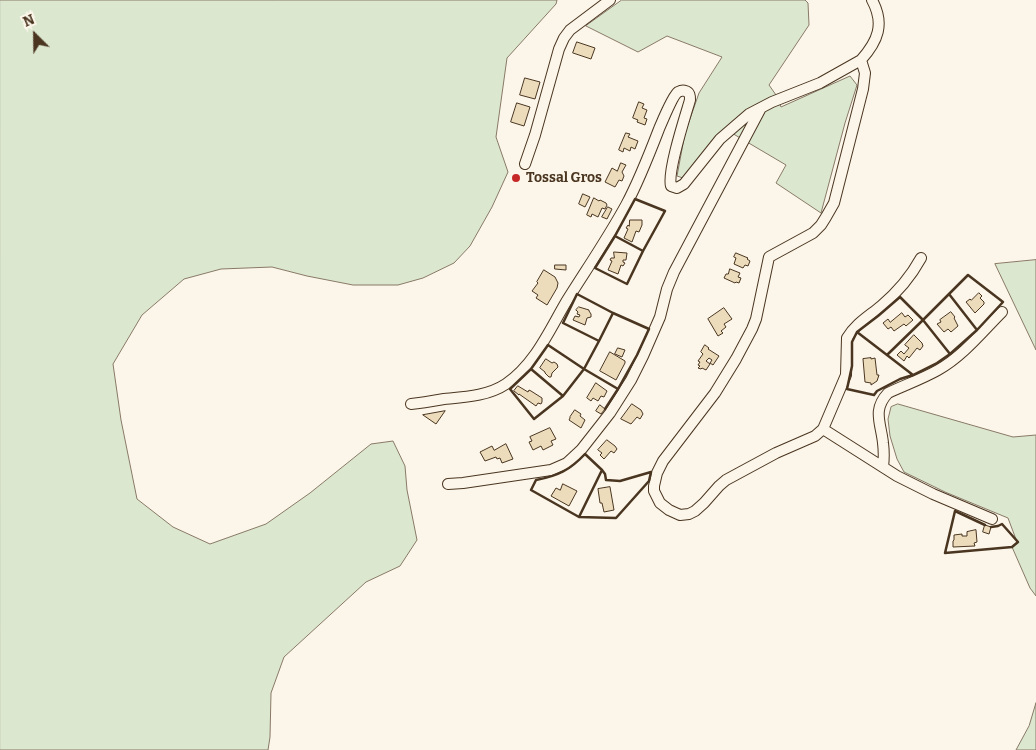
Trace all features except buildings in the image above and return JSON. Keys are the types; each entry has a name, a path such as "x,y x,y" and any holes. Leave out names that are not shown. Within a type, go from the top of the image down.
{"street":[{"path":"525,164 559,49 564,38 570,30 610,0"},
{"path":"411,404 489,392 514,378 531,360 546,340 566,303 626,204 677,92 684,90 690,95 673,160 670,183 671,186 679,188 720,139 749,114 820,83 861,60 871,47 879,28 878,15 872,0"},
{"path":"861,60 865,73 863,89 834,203 817,229 769,257 763,290 752,329 736,360 715,393 663,461 657,473 654,491 660,503 669,510 680,514 690,514 699,508 726,480 776,452 816,436 823,429 846,375 847,338 850,332 902,286 912,275 921,258"},
{"path":"448,484 463,484 550,470 566,463 590,440 610,414 631,380 660,316 667,289 674,272 761,108"},
{"path":"883,467 884,453 878,411 883,399 888,393 938,370 952,361 1002,312"},
{"path":"823,429 913,485 992,519"}],"green space":[{"path":"0,0 557,0 556,4 507,58 496,137 508,172 492,207 470,246 454,263 423,278 398,285 353,285 272,267 221,269 184,279 142,315 113,364 121,420 137,499 173,527 210,544 266,524 310,493 371,444 393,441 405,466 407,490 417,540 400,566 366,582 284,657 271,693 268,750 0,750"},
{"path":"622,0 805,0 808,3 809,25 769,85 781,107 850,76 857,85 821,213 776,183 786,165 725,129 683,178 677,176 685,133 699,93 722,57 667,36 638,52 586,26"},
{"path":"1036,260 1036,350 995,264"},
{"path":"898,404 1013,437 1036,435 1036,596 1030,588 1012,547 1017,542 1008,518 945,492 904,472 897,459 890,436 888,419 891,407"},
{"path":"1036,703 1036,750 1016,750 1029,726"}],"wall":[{"path":"615,236 635,199 665,211 643,251"},
{"path":"615,236 643,251 627,284 595,268 615,236"},
{"path":"949,294 968,275 1003,302 977,330"},
{"path":"577,294 613,313 599,341 563,323 577,294"},
{"path":"913,375 950,354 923,320 949,294 977,330 950,354"},
{"path":"900,297 923,320 887,355 857,332 900,297"},
{"path":"599,341 584,369 618,389 649,329 613,313"},
{"path":"857,332 852,342 852,366 847,389 874,395 877,391 900,379 913,375 887,355"},
{"path":"531,369 548,345 584,369 563,396"},
{"path":"531,369 563,396 534,419 510,389 531,369"},
{"path":"605,409 618,389"},
{"path":"585,454 602,470 579,517 531,490 536,480 563,472 585,454"},
{"path":"579,517 616,518 649,481 651,472 620,481 606,480 602,470"},
{"path":"985,525 955,511 945,553 1012,547 1018,542 1002,524 991,527"}],"place":[{"name":"Tossal Gros","path":"516,178"}]}
